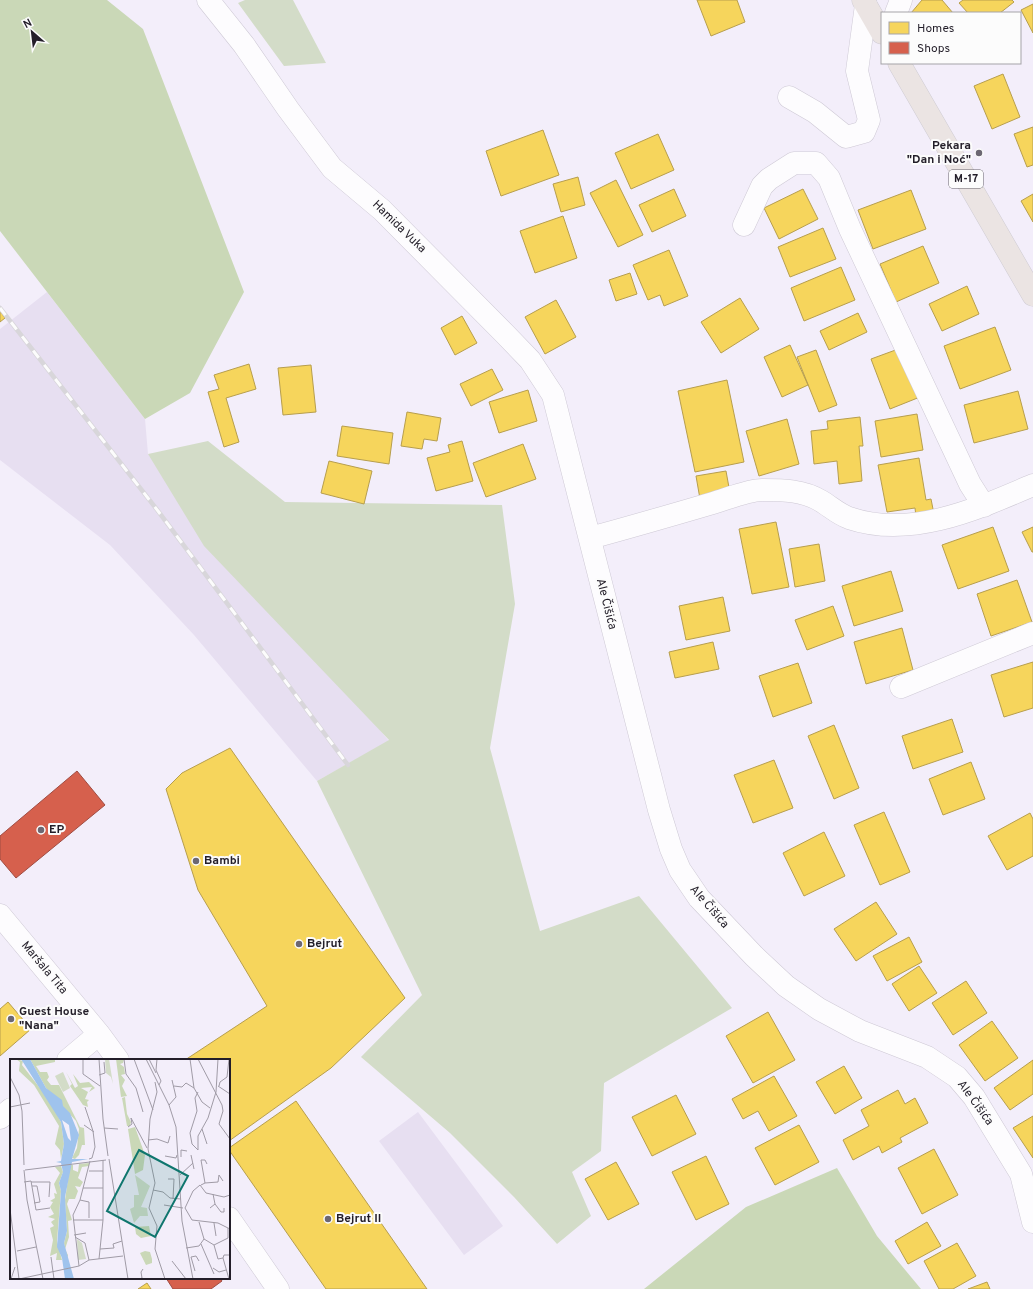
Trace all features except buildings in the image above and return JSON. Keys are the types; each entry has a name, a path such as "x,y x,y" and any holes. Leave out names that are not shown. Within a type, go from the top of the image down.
{"main road":[{"path":"864,3 881,31"},
{"name":"M-17","path":"900,64 1033,295"}],"street":[{"name":"Hamida Vuka","path":"208,0 244,45 332,168 382,210 530,360 553,395 571,463"},
{"path":"896,12 902,0"},
{"path":"789,97 815,112 846,137 864,132 869,120 857,71 864,3"},
{"path":"744,225 762,186 794,164 816,163 830,178 850,229 970,484 984,506"},
{"name":"Ale Čišića","path":"571,463 627,688 671,849 680,870 699,898 764,966 786,986 819,1009 860,1031 927,1057 957,1077 974,1097 1027,1175 1033,1222"},
{"path":"590,538 760,490 796,491 821,501 836,513 872,524 896,525 933,521 984,506 1033,485"},
{"path":"901,687 1033,632"},
{"name":"Maršala Tita","path":"0,915 99,1034 117,1059"},
{"path":"69,1059 99,1034"},
{"path":"0,1118 10,1110"},
{"path":"230,1219 278,1289"}],"shaded area":[{"path":"47,292 145,419 148,454 389,741 317,781 194,635 110,545 0,460 0,329"},
{"path":"418,1112 503,1226 464,1255 379,1141"}],"green space":[{"path":"0,0 107,0 143,29 244,292 190,393 145,419 0,231"},
{"path":"245,0 293,0 326,63 284,66 238,3"},
{"path":"208,441 285,502 502,505 515,604 490,748 540,931 639,896 732,1008 604,1083 601,1151 572,1172 591,1216 557,1244 514,1197 450,1133 361,1057 422,995 317,781 389,740 204,546 148,454"},
{"path":"837,1168 877,1236 921,1289 644,1289 746,1207"}],"railway":[{"path":"0,308 158,511 348,765"}],"place":[{"name":"Pekara \"Dan i Noć\"","path":"979,153"},
{"name":"EP","path":"41,830"},
{"name":"Bambi","path":"196,861"},
{"name":"Bejrut","path":"299,944"},
{"name":"Guest House \"Nana\"","path":"11,1019"},
{"name":"Bejrut II","path":"328,1219"}]}
